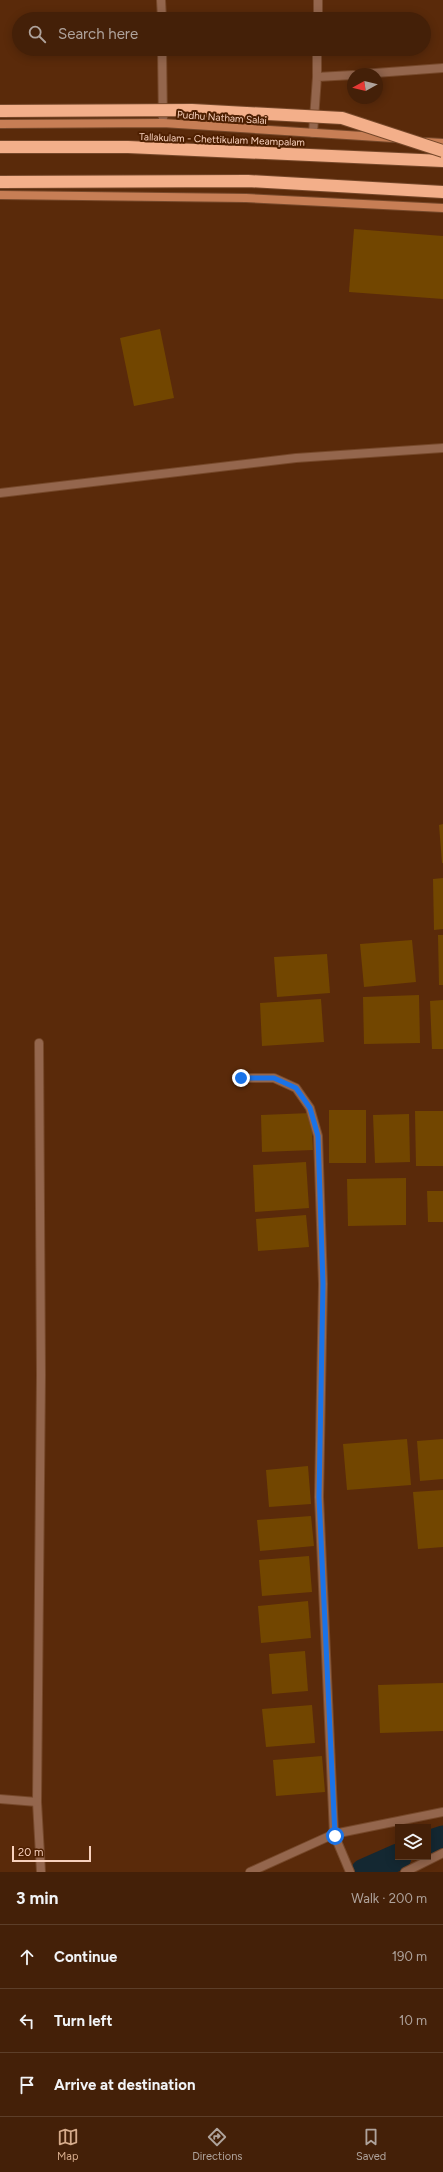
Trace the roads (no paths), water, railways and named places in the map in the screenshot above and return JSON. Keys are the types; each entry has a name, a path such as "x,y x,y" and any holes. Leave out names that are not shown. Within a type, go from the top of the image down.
{"highway":[{"path":"0,111 192,110 342,118 443,151"},
{"name":"Tallakulam - Chettikulam Meampalam","path":"0,147 128,147 443,162"},
{"path":"0,182 248,181 443,192"}],"main road":[{"name":"Pudhu Natham Salai","path":"0,124 163,123 443,143"},
{"path":"0,195 246,198 443,208"}],"street":[{"path":"161,0 162,12"},
{"path":"318,0 318,12"},
{"path":"162,56 163,123"},
{"path":"313,133 317,56"},
{"path":"383,72 443,68"},
{"path":"317,77 347,75"},
{"path":"0,493 296,458 443,448"},
{"path":"39,1043 41,1383 37,1802 41,1872"},
{"path":"241,1078 274,1078 296,1088 310,1108 318,1136 323,1284 319,1497 335,1835 350,1872"},
{"path":"0,1799 37,1802"},
{"path":"250,1872 335,1835 443,1812"},
{"path":"405,1872 443,1853"}],"waterway":[{"path":"431,1843 443,1839"},
{"path":"364,1872 395,1858"}]}
